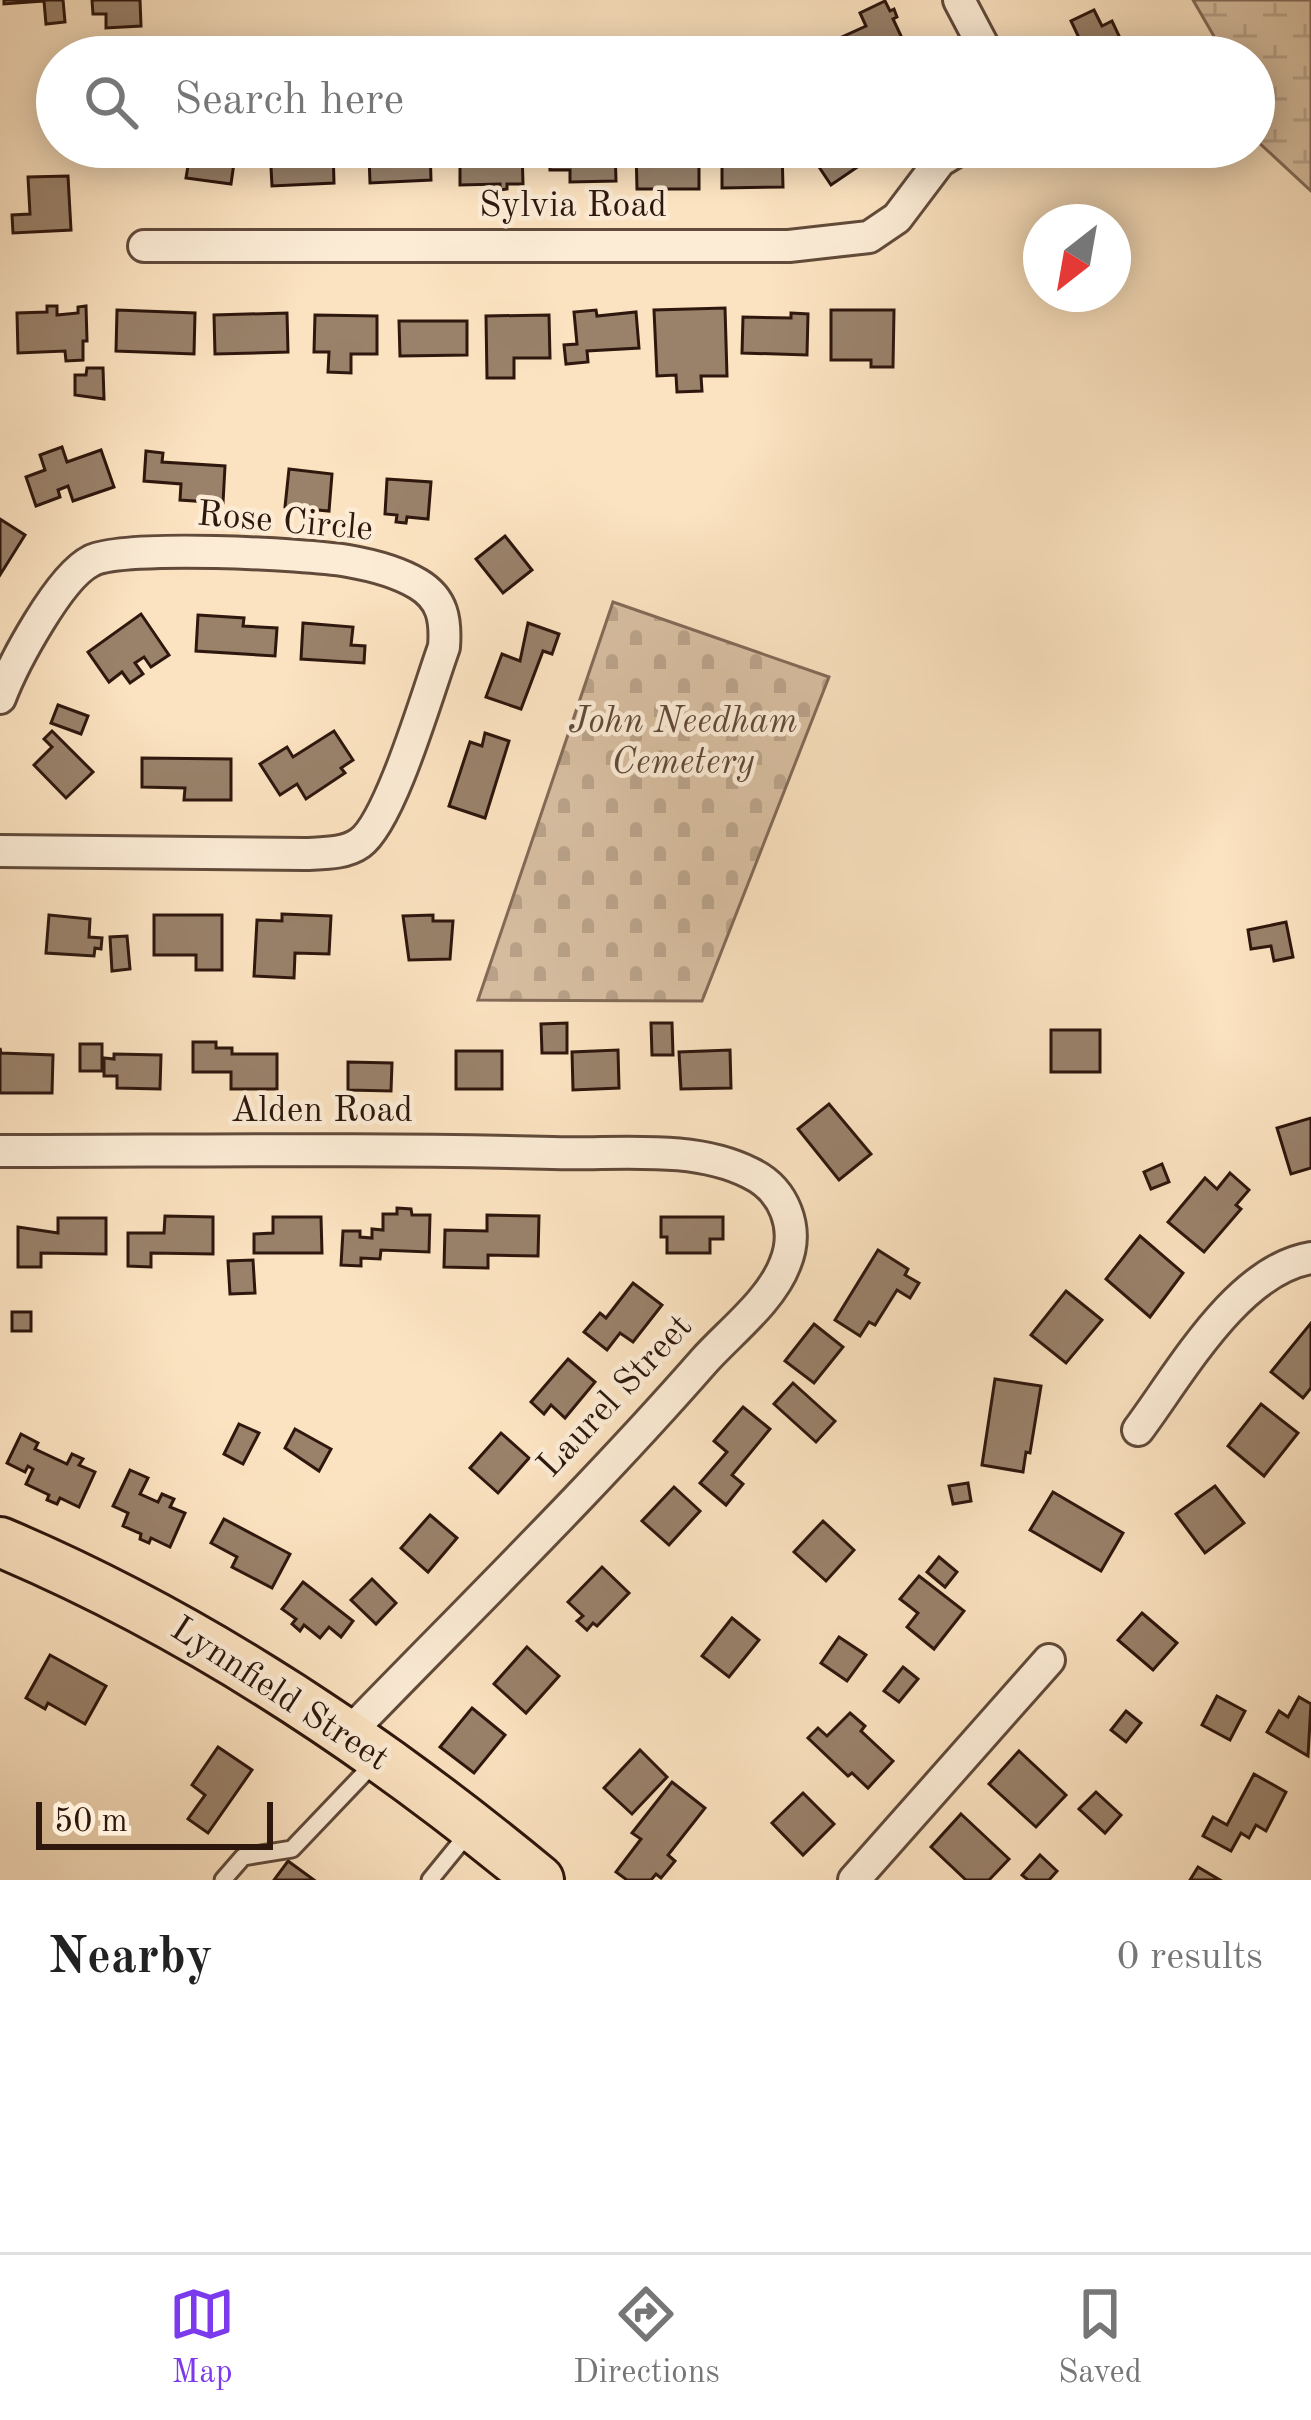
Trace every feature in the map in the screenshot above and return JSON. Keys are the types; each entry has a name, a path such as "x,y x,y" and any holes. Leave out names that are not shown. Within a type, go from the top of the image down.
{"main road":[{"name":"Lynnfield Street","path":"0,1542 91,1582 200,1639 363,1747 539,1880"}],"street":[{"path":"958,0 978,36"},
{"name":"Sylvia Road","path":"144,246 789,246 869,237 897,218 935,168"},
{"name":"Rose Circle","path":"0,698 15,660 77,569 113,553 346,561 422,586 439,603 446,620 444,647 383,811 358,845 305,854 0,851"},
{"name":"Alden Road","path":"0,1150 645,1155"},
{"name":"Laurel Street","path":"363,1747 774,1285 787,1261 787,1207 770,1184 727,1163 645,1155"},
{"path":"1138,1430 1234,1304 1276,1270 1311,1258"},
{"path":"854,1880 1049,1660"}],"lane":[{"path":"223,1880 243,1857 292,1850 363,1747"},
{"path":"430,1880 473,1828"}],"green space":[{"path":"1193,0 1311,0 1311,191 1275,158 1275,36 1214,36"},
{"name":"John Needham Cemetery","path":"613,602 829,677 702,1001 478,1000"}],"building":[{"path":"4,0 63,0 65,22 46,24 44,1 4,4"},
{"path":"92,0 140,0 141,26 106,28 106,14 93,14"},
{"path":"885,1 890,11 894,9 901,36 844,36 866,26 860,13"},
{"path":"1094,10 1102,26 1112,21 1119,36 1078,36 1071,21"},
{"path":"188,168 233,168 231,184 186,178"},
{"path":"271,168 334,168 334,183 272,186"},
{"path":"369,168 431,168 431,180 370,183"},
{"path":"460,168 523,168 523,184 507,184 507,189 500,190 500,184 460,185"},
{"path":"616,168 616,181 570,182 570,170 550,170"},
{"path":"636,168 699,168 699,189 637,189"},
{"path":"722,168 782,168 783,187 722,188"},
{"path":"820,168 856,168 831,185"},
{"path":"68,176 71,230 13,233 12,215 30,214 28,177"},
{"path":"47,306 57,306 57,315 78,313 78,307 86,306 83,360 66,361 65,351 18,353 17,313 47,312"},
{"path":"725,308 727,376 701,376 702,391 677,392 676,375 657,376 654,310"},
{"path":"117,310 195,313 194,354 116,351"},
{"path":"596,310 597,316 636,312 639,348 587,351 588,362 566,364 564,345 577,344 574,312"},
{"path":"831,310 894,310 893,367 871,367 871,360 831,360"},
{"path":"287,313 288,352 215,354 214,315"},
{"path":"791,313 808,314 807,355 742,353 743,317 791,318"},
{"path":"315,315 377,316 377,354 351,354 351,373 328,372 329,352 314,352"},
{"path":"549,315 550,358 514,358 514,378 487,378 486,316"},
{"path":"399,321 467,321 467,355 400,356"},
{"path":"87,368 103,368 104,399 75,395 75,375 86,375"},
{"path":"62,447 67,462 101,450 114,487 73,501 68,486 58,490 60,497 36,506 26,477 45,470 40,455"},
{"path":"146,451 163,453 162,462 225,466 223,503 180,500 181,484 144,481"},
{"path":"289,469 332,474 329,511 285,507"},
{"path":"387,479 431,482 428,519 407,517 406,523 396,522 397,515 385,514"},
{"path":"0,519 25,535 0,575"},
{"path":"505,536 532,570 503,593 476,559"},
{"path":"141,614 169,655 151,667 144,657 135,663 143,674 130,683 122,672 109,682 88,652"},
{"path":"198,615 244,618 243,626 277,628 275,656 196,651"},
{"path":"303,623 353,627 351,645 365,646 364,663 301,659"},
{"path":"528,623 559,634 552,654 543,651 521,709 486,697 502,654 520,661"},
{"path":"58,705 88,716 81,734 51,723"},
{"path":"52,731 93,772 66,798 34,765 52,747 44,739"},
{"path":"334,731 353,760 341,768 345,773 306,799 297,784 280,795 260,764 287,747 293,757"},
{"path":"485,733 509,741 485,818 449,806 470,742 482,746"},
{"path":"142,758 231,759 231,800 184,800 185,788 142,787"},
{"path":"282,914 331,916 329,954 295,953 294,978 254,976 257,920 282,921"},
{"path":"49,915 90,919 89,937 102,938 101,949 95,948 94,956 46,953"},
{"path":"154,915 222,915 222,970 196,970 196,955 154,955"},
{"path":"433,915 433,921 453,921 450,959 409,960 403,916"},
{"path":"1286,922 1293,957 1274,961 1271,946 1251,949 1248,930"},
{"path":"127,936 130,969 112,971 110,937"},
{"path":"567,1023 567,1053 542,1053 541,1024"},
{"path":"651,1023 672,1023 673,1055 652,1055"},
{"path":"1051,1030 1100,1030 1100,1072 1051,1072"},
{"path":"193,1042 216,1042 216,1048 232,1048 232,1054 277,1054 277,1089 231,1089 231,1072 193,1072"},
{"path":"80,1044 102,1044 102,1071 80,1071"},
{"path":"0,1048 1,1053 53,1055 52,1093 0,1093"},
{"path":"618,1050 619,1088 573,1090 572,1052"},
{"path":"730,1050 731,1088 681,1089 679,1052"},
{"path":"456,1051 502,1051 502,1089 456,1089"},
{"path":"114,1054 161,1055 160,1089 117,1088 117,1076 104,1076 104,1058 114,1059"},
{"path":"348,1062 392,1063 391,1091 348,1090"},
{"path":"829,1104 871,1154 839,1180 798,1129"},
{"path":"1311,1118 1311,1168 1291,1174 1277,1128"},
{"path":"1162,1164 1169,1182 1151,1189 1144,1172"},
{"path":"1230,1173 1249,1190 1236,1205 1241,1209 1204,1252 1168,1222 1205,1178 1217,1189"},
{"path":"397,1208 411,1209 412,1215 430,1215 429,1252 381,1250 380,1259 361,1258 361,1266 341,1265 343,1231 360,1231 360,1237 372,1238 372,1229 383,1230 383,1214 397,1214"},
{"path":"487,1215 539,1216 538,1256 488,1255 488,1268 444,1267 445,1230 487,1231"},
{"path":"165,1216 213,1217 213,1254 151,1253 151,1267 128,1266 128,1233 164,1233"},
{"path":"273,1217 321,1217 322,1253 254,1253 254,1234 273,1233"},
{"path":"661,1217 723,1217 723,1239 710,1239 710,1253 667,1253"},
{"path":"58,1218 106,1218 106,1254 41,1253 41,1267 18,1267 18,1227 58,1233"},
{"path":"1140,1236 1183,1273 1150,1317 1106,1279"},
{"path":"878,1250 908,1269 905,1275 919,1283 910,1298 897,1290 875,1325 869,1322 860,1336 835,1320"},
{"path":"253,1260 255,1293 230,1294 228,1261"},
{"path":"633,1283 662,1305 633,1342 620,1333 607,1350 584,1332 600,1313 606,1318"},
{"path":"1066,1291 1102,1320 1066,1363 1031,1335"},
{"path":"12,1312 31,1312 31,1331 12,1331"},
{"path":"1311,1323 1311,1388 1303,1398 1271,1372"},
{"path":"814,1324 843,1347 814,1383 785,1361"},
{"path":"568,1359 595,1382 565,1418 551,1405 544,1414 531,1402"},
{"path":"995,1379 1041,1386 1023,1472 982,1465"},
{"path":"793,1383 835,1421 816,1442 774,1404"},
{"path":"1261,1404 1298,1433 1264,1476 1228,1446"},
{"path":"743,1407 770,1429 732,1475 743,1484 726,1505 700,1483 727,1452 714,1441"},
{"path":"239,1424 259,1433 243,1464 224,1454"},
{"path":"295,1429 331,1449 319,1471 285,1448"},
{"path":"501,1433 529,1458 498,1493 470,1468"},
{"path":"21,1434 38,1443 35,1449 67,1464 72,1454 83,1459 79,1465 95,1472 79,1507 60,1498 57,1504 47,1500 49,1495 26,1484 33,1469 28,1466 25,1472 7,1463"},
{"path":"130,1470 148,1478 140,1494 158,1502 162,1494 174,1499 170,1507 185,1513 170,1547 151,1538 149,1543 140,1539 141,1534 123,1526 128,1513 113,1506"},
{"path":"968,1483 971,1501 953,1504 949,1486"},
{"path":"1215,1486 1244,1523 1205,1553 1176,1514"},
{"path":"674,1487 700,1511 669,1545 642,1521"},
{"path":"1053,1492 1123,1533 1101,1571 1030,1530"},
{"path":"430,1515 457,1538 428,1572 401,1548"},
{"path":"224,1519 290,1554 272,1588 232,1567 237,1557 211,1543"},
{"path":"823,1521 854,1550 826,1581 794,1552"},
{"path":"939,1557 957,1572 945,1587 927,1572"},
{"path":"602,1567 629,1593 597,1626 593,1623 587,1630 577,1621 583,1616 568,1602"},
{"path":"919,1576 964,1611 934,1649 907,1627 918,1613 900,1599"},
{"path":"372,1579 396,1603 376,1624 351,1600"},
{"path":"303,1582 353,1621 341,1637 329,1627 320,1638 304,1625 300,1631 292,1624 296,1619 282,1609"},
{"path":"1142,1613 1177,1643 1153,1670 1118,1640"},
{"path":"732,1618 759,1640 729,1677 702,1656"},
{"path":"839,1637 866,1655 847,1681 821,1663"},
{"path":"527,1647 559,1676 526,1713 494,1684"},
{"path":"50,1655 106,1686 85,1724 48,1703 45,1709 26,1698"},
{"path":"903,1667 918,1679 899,1702 884,1691"},
{"path":"1217,1696 1245,1711 1230,1740 1202,1725"},
{"path":"1299,1697 1311,1704 1308,1756 1267,1732 1279,1711 1288,1717"},
{"path":"472,1708 505,1735 474,1773 440,1747"},
{"path":"1126,1711 1141,1723 1126,1742 1111,1730"},
{"path":"850,1713 865,1726 861,1731 893,1761 868,1788 808,1738 818,1728 827,1736"},
{"path":"218,1747 252,1770 208,1833 188,1819 205,1795 192,1785"},
{"path":"640,1750 667,1777 632,1814 604,1788"},
{"path":"1019,1751 1066,1795 1036,1827 989,1784"},
{"path":"1254,1774 1286,1792 1266,1831 1256,1825 1249,1838 1241,1833 1231,1851 1203,1836 1213,1817 1227,1825"},
{"path":"672,1782 705,1808 668,1855 675,1861 661,1878 656,1874 651,1880 627,1880 616,1872 641,1839 632,1833"},
{"path":"1096,1792 1121,1815 1105,1833 1079,1809"},
{"path":"803,1793 834,1824 803,1855 772,1823"},
{"path":"961,1814 1009,1859 989,1880 966,1880 931,1847"},
{"path":"1040,1855 1057,1871 1049,1880 1028,1880 1022,1875"},
{"path":"288,1861 314,1880 274,1880"},
{"path":"1198,1867 1220,1880 1190,1880"}]}
